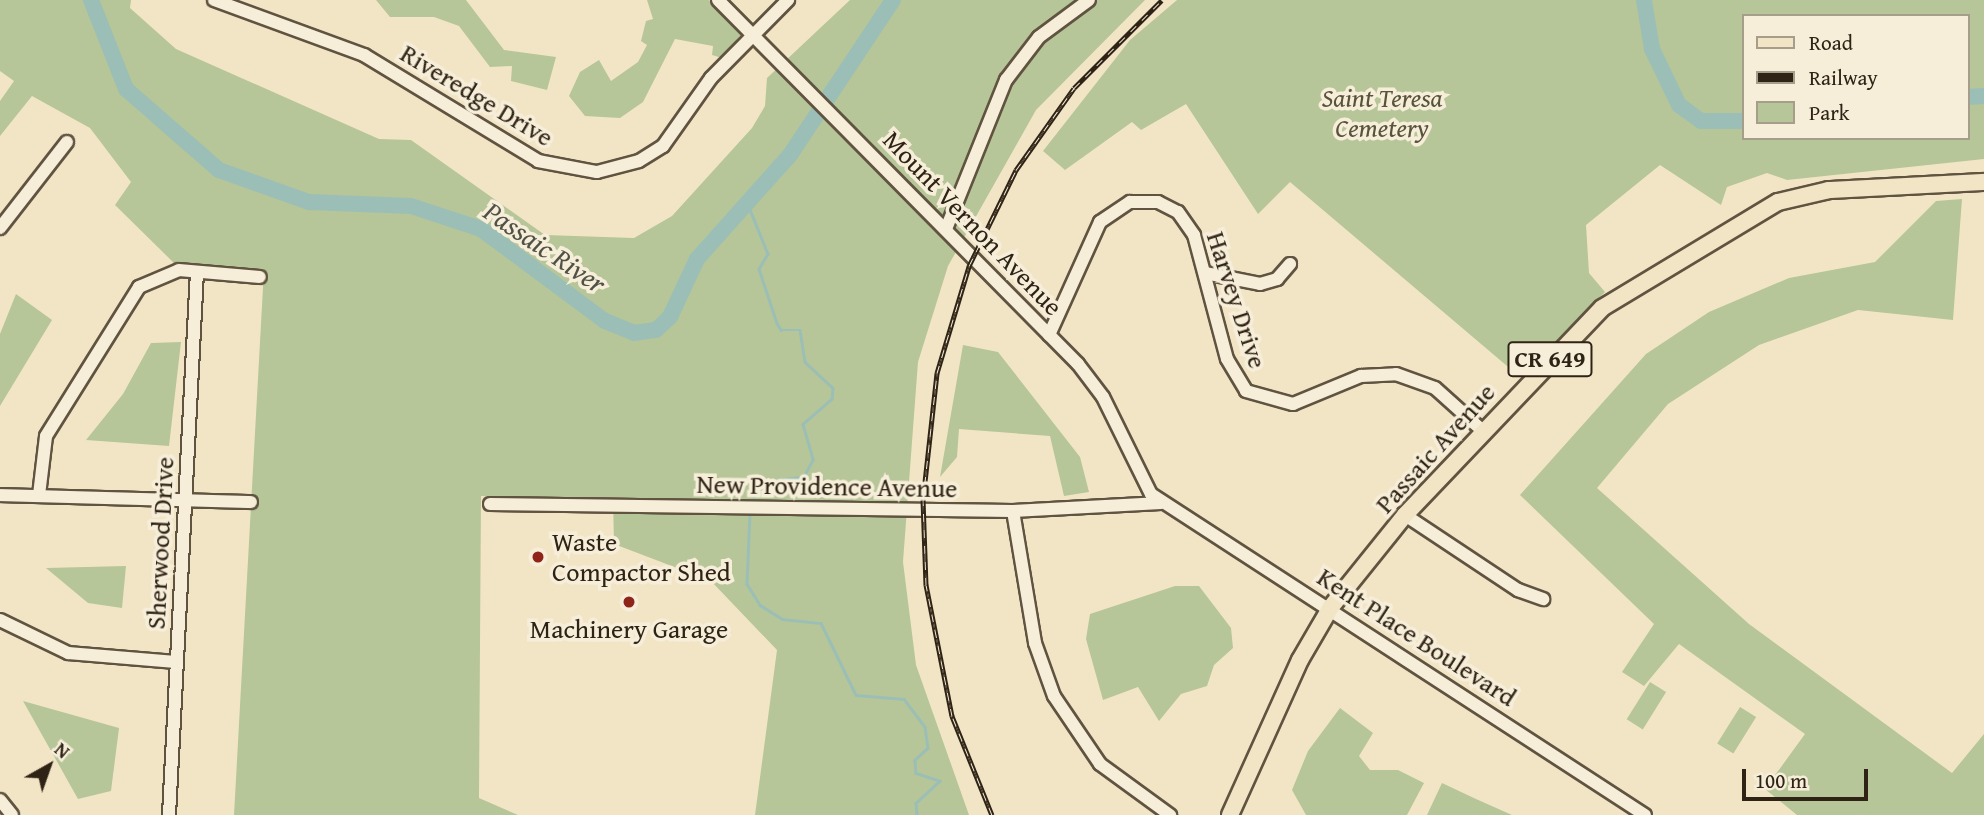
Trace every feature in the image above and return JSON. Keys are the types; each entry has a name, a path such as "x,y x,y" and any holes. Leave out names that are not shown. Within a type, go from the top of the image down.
{"main road":[{"name":"Passaic Avenue","path":"1230,815 1300,660 1331,607 1405,515 1483,430 1614,298 1766,206 1829,190 1984,182"}],"street":[{"name":"Riveredge Drive","path":"214,0 338,43 428,89 526,155 586,172 621,168 663,146 711,78 788,0"},
{"name":"Mount Vernon Avenue","path":"718,0 789,67 1049,335 1103,397 1142,482 1161,503"},
{"path":"946,229 1006,80 1039,37 1089,0"},
{"path":"0,228 67,142"},
{"name":"Harvey Drive","path":"1049,335 1100,222 1119,206 1147,200 1178,212 1194,235 1232,372 1252,395 1293,404 1361,376 1396,374 1435,388 1483,430"},
{"path":"1205,273 1260,284 1277,279 1290,264"},
{"path":"39,495 46,436 128,299 159,275 197,272 260,277"},
{"name":"Sherwood Drive","path":"169,815 197,272"},
{"path":"0,495 185,498 251,502"},
{"name":"New Providence Avenue","path":"490,505 1013,511 1161,503"},
{"name":"Kent Place Boulevard","path":"1161,503 1331,607 1645,815"},
{"path":"1013,511 1035,643 1054,696 1100,764 1170,815"},
{"path":"1405,515 1518,590 1543,599"},
{"path":"0,620 68,653 176,662"}],"green space":[{"path":"0,0 131,0 130,8 176,49 379,139 411,140 545,235 634,238 672,216 752,128 765,106 767,78 850,0 1145,0 1036,110 948,266 918,362 903,562 916,665 969,815 755,815 777,650 711,581 614,544 613,499 481,496 479,798 518,815 234,815 264,269 175,264 115,205 131,182 90,128 32,96 0,136 0,101 14,81 0,71"},
{"path":"376,0 466,0 504,50 556,57 547,90 511,81 512,66 490,67 459,26 434,17 390,17"},
{"path":"647,0 709,0 743,32 722,58 712,55 713,46 675,39 643,102 620,118 585,116 569,96 580,72 599,60 611,81 638,62 647,45 641,41 646,21 653,19"},
{"name":"Saint Teresa Cemetery","path":"1177,0 1984,0 1984,159 1787,180 1767,173 1727,187 1721,205 1660,165 1586,225 1589,273 1605,292 1520,377 1290,182 1258,214 1186,104 1141,130 1132,122 1065,170 1043,151 1130,40"},
{"path":"1962,199 1953,320 1858,310 1759,345 1668,404 1597,488 1749,624 1952,773 1984,734 1984,815 1797,815 1765,789 1805,734 1679,644 1644,686 1622,672 1654,624 1520,495 1646,354 1709,312 1789,278 1875,262 1936,201"},
{"path":"16,294 52,320 0,406 0,334"},
{"path":"181,342 169,446 86,440 123,394 151,343"},
{"path":"963,345 998,352 1080,457 1089,492 1064,496 1050,436 959,429 957,457 940,477"},
{"path":"126,566 122,608 88,603 46,568"},
{"path":"1175,586 1199,586 1231,628 1233,648 1214,665 1207,686 1181,694 1159,721 1138,687 1103,700 1086,639 1090,614"},
{"path":"1650,682 1666,692 1643,729 1627,719"},
{"path":"23,701 119,728 111,791 78,799"},
{"path":"1740,707 1756,717 1733,754 1717,743"},
{"path":"1340,708 1373,733 1359,756 1370,770 1398,770 1424,783 1407,815 1306,815 1292,790 1308,751"},
{"path":"1442,783 1476,799 1512,815 1427,815"}],"waterway":[{"name":"Passaic River","path":"91,0 126,89 219,170 309,202 411,206 481,229 605,321 634,333 656,330 670,317 697,259 790,155 893,0"},
{"name":"Passaic River","path":"1644,0 1652,49 1679,105 1701,121 1742,121"},
{"name":"Passaic River","path":"1970,97 1984,96"},
{"path":"747,202 768,254 759,269 777,323 781,330 800,330 805,362 833,388 832,399 803,424 813,460 804,477 775,481 754,497"},
{"path":"750,514 747,584 760,605 782,619 821,623 856,695 904,699 925,727 928,748 915,760 916,773 940,781 916,803 917,815"}],"railway":[{"path":"992,815 952,716 926,585 923,500 937,373 969,266 1016,170 1074,88 1162,0"}],"place":[{"name":"Waste Compactor Shed","path":"538,557"},
{"name":"Machinery Garage","path":"629,602"}]}
